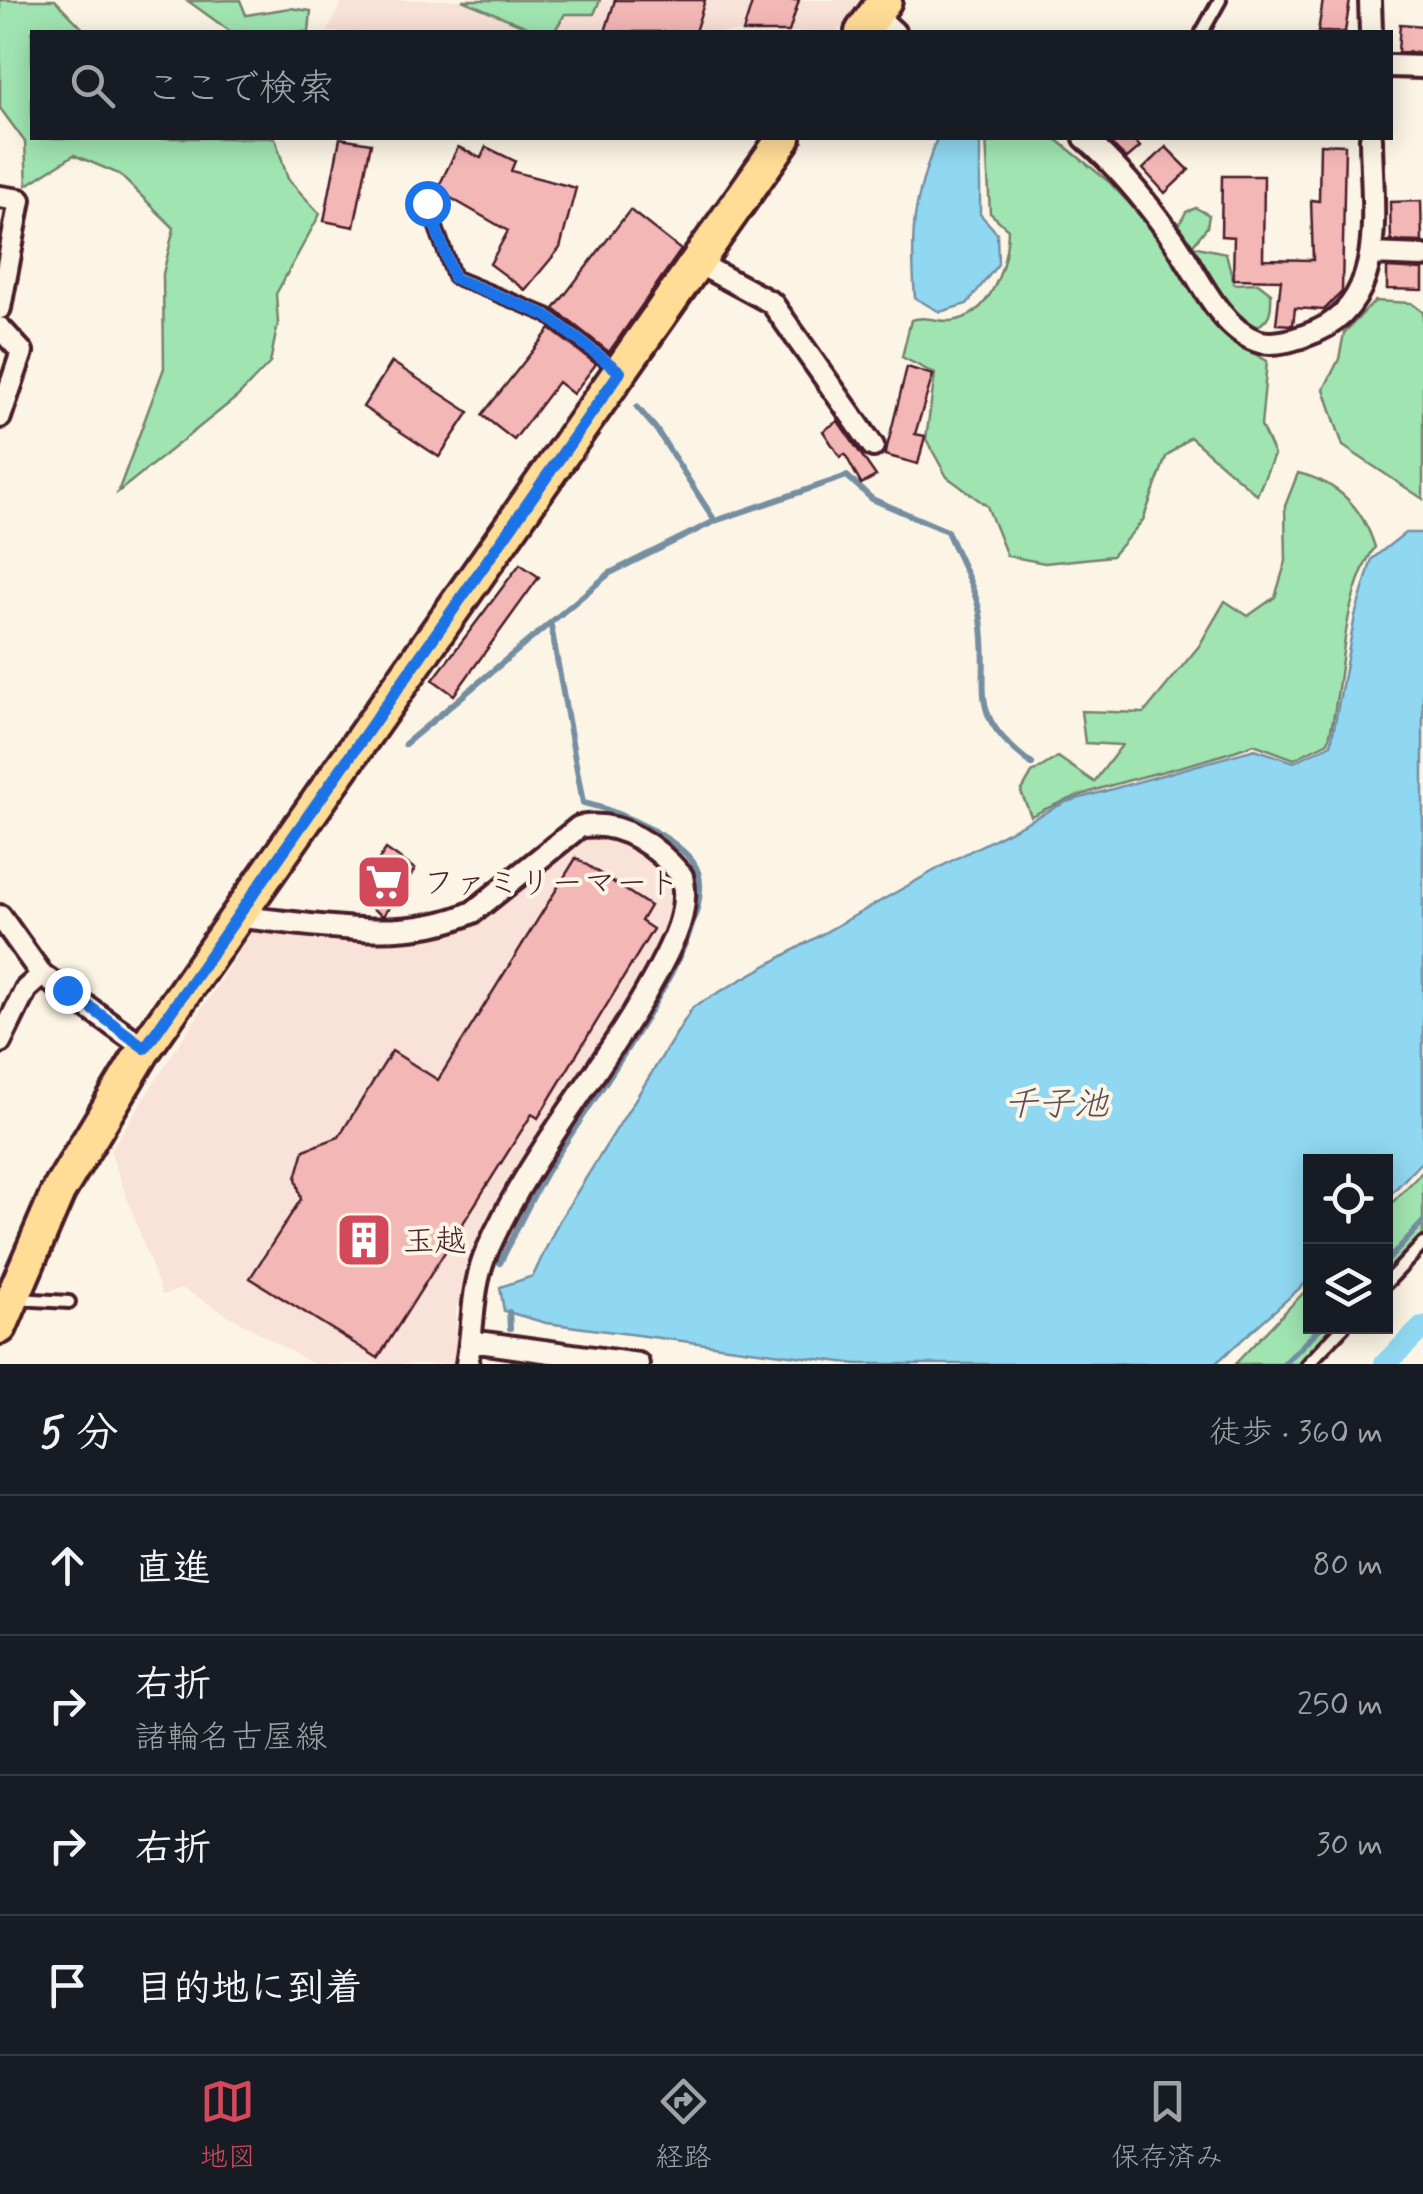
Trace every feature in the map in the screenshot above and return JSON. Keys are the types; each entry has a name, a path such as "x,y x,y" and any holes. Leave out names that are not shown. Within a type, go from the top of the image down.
{"main road":[{"path":"6,1312 58,1192 145,1048 241,917 783,140"}],"street":[{"path":"1370,0 1371,30"},
{"path":"1393,66 1423,67"},
{"path":"1088,140 1144,200 1228,320 1255,340 1281,342 1319,330 1348,310 1368,274 1371,140"},
{"path":"0,196 20,200 0,308"},
{"path":"1370,254 1423,256"},
{"path":"696,262 772,303 873,446"},
{"path":"0,328 22,352 0,417"},
{"path":"241,917 416,928 454,920 472,912 579,827 594,824 609,825 648,844 682,876 684,909 655,975 540,1153 484,1256 476,1285 466,1364"},
{"path":"0,916 42,975 145,1048"},
{"path":"0,1042 26,989 42,975"},
{"path":"471,1341 638,1364"}],"lane":[{"path":"1203,30 1220,0"},
{"path":"427,203 454,278 546,315 620,372"},
{"path":"1393,1276 1423,1244"},
{"path":"6,1312 24,1302 69,1302"},
{"path":"1308,1364 1336,1334"}],"shaded area":[{"path":"343,0 861,0 838,30 328,30"},
{"path":"592,830 646,847 676,880 678,909 657,955 492,1226 456,1309 456,1364 313,1364 183,1289 162,1295 110,1151 256,925 437,931"}],"green space":[{"path":"0,0 55,0 84,30 30,30 30,140 276,140 288,179 320,214 276,294 278,323 270,363 237,397 118,492 164,368 163,274 174,228 119,174 74,155 27,185 25,142 0,108"},
{"path":"240,0 246,15 290,8 311,11 309,30 228,30 188,1"},
{"path":"462,0 600,0 594,14 565,14 555,30 534,30"},
{"path":"986,140 1057,140 1109,182 1170,247 1200,304 1230,340 1267,361 1261,426 1274,455 1257,495 1190,437 1166,457 1143,520 1112,556 1045,563 1007,556 987,506 947,477 926,439 935,374 902,357 911,320 965,318 987,300 1000,272 1008,229 990,213"},
{"path":"1196,208 1209,215 1207,227 1192,246 1226,253 1234,284 1258,283 1271,293 1268,316 1257,327 1250,329 1230,315 1214,281 1169,221 1180,223 1186,212"},
{"path":"1375,301 1411,303 1423,312 1423,499 1343,446 1324,389 1339,359 1344,333"},
{"path":"1298,473 1326,483 1347,499 1363,520 1375,547 1355,591 1328,742 1294,759 1254,744 1085,794 1031,816 1021,792 1032,773 1058,757 1094,782 1122,745 1085,743 1081,711 1144,713 1199,646 1225,601 1248,616 1275,597 1286,561 1285,506"},
{"path":"1423,1171 1423,1236 1393,1268 1393,1244 1393,1202"},
{"path":"1303,1293 1303,1334 1329,1334 1300,1364 1235,1364"}],"water":[{"path":"936,140 980,140 980,214 997,233 998,264 967,304 940,312 915,298 915,216"},
{"name":"千子池","path":"1405,533 1423,533 1423,1160 1393,1192 1393,1154 1303,1154 1303,1285 1215,1364 857,1364 546,1323 504,1311 500,1287 533,1276 559,1221 693,1007 953,860 1066,802 1255,749 1294,762 1331,744 1355,616 1372,559"}],"building":[{"path":"615,0 705,0 696,30 606,30"},
{"path":"753,0 799,0 790,30 744,30"},
{"path":"1323,0 1350,0 1345,30 1318,30"},
{"path":"1400,24 1423,26 1423,53 1398,52"},
{"path":"340,140 371,143 354,227 324,221"},
{"path":"1107,140 1134,140 1140,147 1126,159"},
{"path":"1320,144 1345,145 1342,292 1324,310 1295,308 1293,325 1276,324 1281,280 1233,279 1234,237 1221,236 1222,176 1264,176 1263,259 1313,260 1311,200 1319,201"},
{"path":"458,147 481,158 486,147 515,161 511,171 576,188 560,248 525,290 490,264 508,231 437,190"},
{"path":"1166,147 1189,170 1165,193 1143,169"},
{"path":"1421,201 1422,242 1391,241 1390,202"},
{"path":"630,210 681,250 609,352 554,309"},
{"path":"1387,268 1423,270 1423,290 1387,289"},
{"path":"550,329 596,364 573,394 558,382 514,440 482,415"},
{"path":"392,362 469,412 439,457 363,407"},
{"path":"907,367 933,375 915,434 925,436 918,464 885,455"},
{"path":"838,421 876,476 861,484 845,454 840,457 823,431"},
{"path":"520,564 539,577 454,695 433,680"},
{"name":"ファミリーマート","path":"386,849 415,869 383,916 354,896"},
{"name":"玉越","path":"576,858 650,906 641,921 653,929 538,1118 532,1114 378,1358 250,1278 301,1199 296,1178 304,1150 339,1137 392,1051 438,1080"}],"waterway":[{"path":"637,407 656,429 715,521"},
{"path":"405,744 610,573 715,521 847,476 872,499 947,531 979,608 988,714 1010,746 1032,764"},
{"path":"500,1263 549,1168 617,1066 669,977 699,900 698,872 680,849 630,819 583,803 551,626"},
{"path":"1393,1254 1423,1222"},
{"path":"509,1312 510,1328"},
{"path":"1385,1364 1423,1327"},
{"path":"1284,1364 1314,1334"},
{"path":"513,1359 514,1364"}],"place":[{"name":"ファミリーマート","path":"384,882"},
{"name":"玉越","path":"364,1240"}],"route":[{"path":"67,990 145,1048 241,917 620,372 546,315 454,278 427,203"}]}
